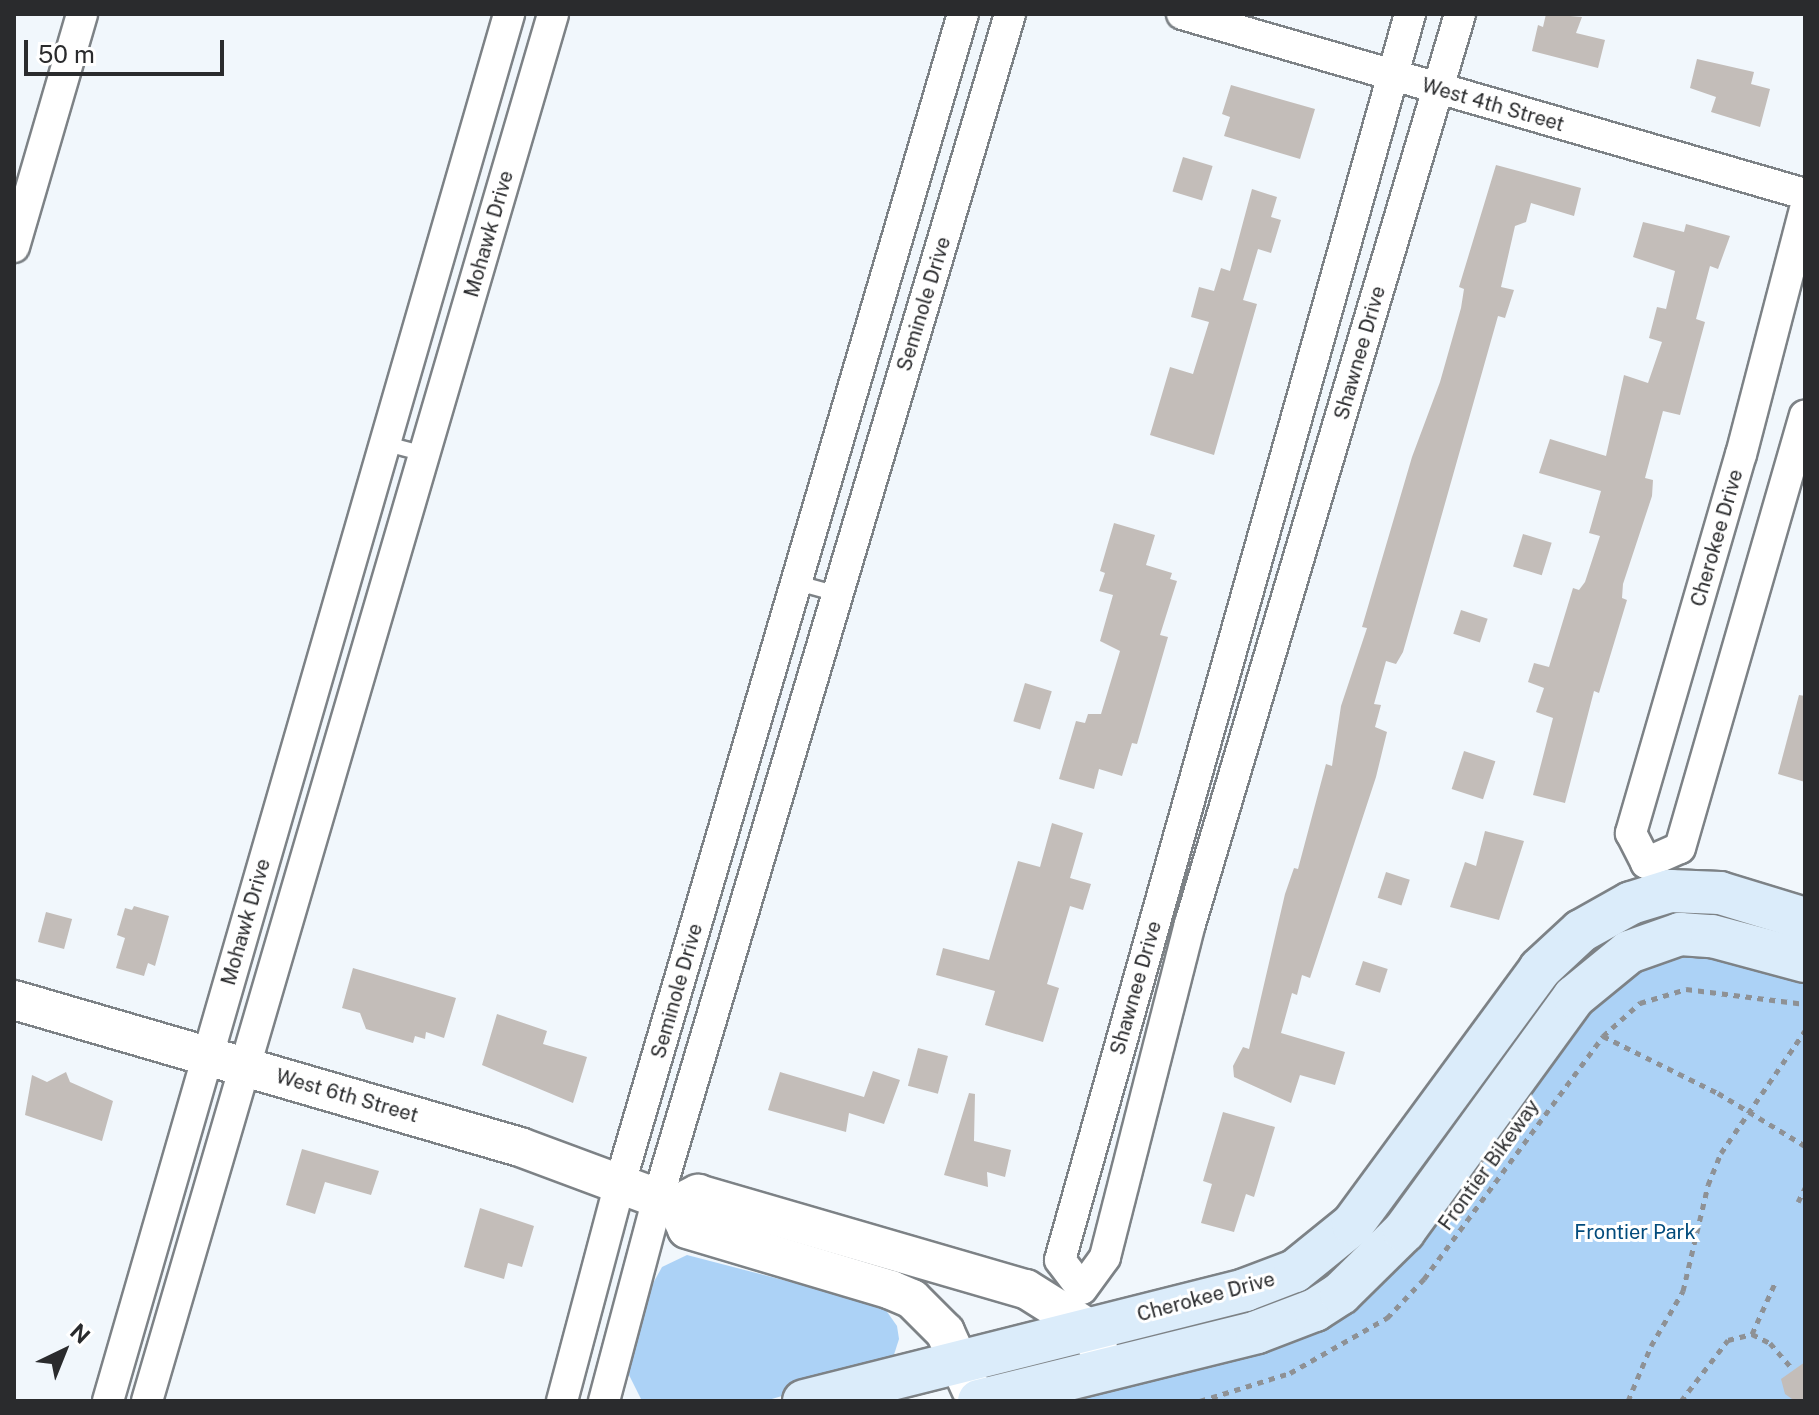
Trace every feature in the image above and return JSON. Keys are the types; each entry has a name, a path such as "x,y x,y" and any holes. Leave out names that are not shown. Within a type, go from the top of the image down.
{"main road":[{"path":"1653,884 1720,893 1805,919"},
{"name":"Cherokee Drive","path":"804,1401 959,1360 1085,1309 1245,1290 1316,1258 1369,1204 1540,969 1581,931 1653,884"},
{"path":"977,1401 1257,1332 1315,1310 1341,1293 1404,1231 1574,997 1607,966 1655,941 1712,936 1805,961"}],"street":[{"path":"14,247 82,14"},
{"name":"Mohawk Drive","path":"108,1401 509,14"},
{"name":"Mohawk Drive","path":"147,1401 553,14"},
{"name":"Seminole Drive","path":"562,1401 620,1183 963,14"},
{"name":"Seminole Drive","path":"604,1401 667,1202 838,594 1010,14"},
{"name":"West 4th Street","path":"1182,14 1805,194"},
{"name":"Shawnee Drive","path":"1085,1309 1105,1257 1190,924 1241,686 1391,76 1410,14"},
{"name":"Shawnee Drive","path":"1085,1309 1060,1260 1241,686 1460,14"},
{"name":"Cherokee Drive","path":"1655,941 1653,884 1631,833 1741,454 1805,209"},
{"name":"Cherokee Drive","path":"1653,884 1680,848 1805,416"},
{"name":"West 6th Street","path":"14,1000 520,1147 667,1202 687,1229 912,1299 945,1332 977,1401"},
{"path":"667,1202 698,1194 917,1256 1085,1309 1109,1368"}],"lane":[{"path":"383,443 425,454"},
{"path":"798,583 838,594"}],"path":[{"name":"Frontier Bikeway","path":"1200,1401 1290,1373 1387,1318 1424,1279 1603,1036 1640,1003 1686,989 1805,1004"},
{"path":"1628,1401 1651,1346 1683,1291 1708,1185 1747,1114 1805,1031"},
{"path":"1603,1036 1718,1093 1747,1114 1805,1146"},
{"path":"1798,1202 1805,1188"},
{"path":"1752,1334 1775,1283"},
{"path":"1681,1401 1728,1340 1752,1334 1770,1343 1793,1369"}],"green space":[{"name":"Frontier Park","path":"1713,952 1805,977 1805,1401 1051,1401 1349,1311 1398,1266 1608,989 1648,965"},
{"path":"687,1255 883,1306 897,1326 899,1339 891,1364 765,1401 642,1401 627,1371 651,1287 662,1267"}],"building":[{"path":"1546,14 1582,17 1576,33 1605,40 1598,68 1532,51 1538,25 1543,27"},
{"path":"1697,59 1754,72 1751,84 1770,89 1760,127 1711,112 1716,97 1690,88"},
{"path":"1231,85 1315,109 1300,159 1224,136 1230,117 1222,114"},
{"path":"1183,157 1213,166 1202,200 1172,191"},
{"path":"1496,165 1581,188 1574,216 1531,203 1526,222 1515,226 1501,287 1514,290 1505,318 1498,316 1403,652 1396,664 1386,661 1374,704 1381,705 1375,727 1387,732 1376,777 1310,978 1302,975 1297,995 1292,993 1281,1033 1345,1052 1335,1085 1300,1075 1291,1103 1234,1077 1233,1066 1243,1047 1249,1049 1285,894 1294,868 1298,869 1326,764 1332,766 1341,706 1367,628 1362,627 1412,457 1440,382 1461,308 1464,289 1459,287"},
{"path":"1252,189 1277,197 1271,217 1281,220 1271,253 1258,249 1243,300 1257,304 1214,455 1150,435 1170,367 1193,374 1209,322 1191,317 1199,287 1214,291 1221,268 1230,271"},
{"path":"1643,222 1684,232 1686,224 1730,236 1718,269 1710,266 1696,319 1705,322 1680,415 1663,411 1645,478 1653,480 1652,496 1623,584 1622,598 1627,600 1599,693 1594,691 1565,803 1533,795 1553,718 1536,712 1544,688 1528,682 1534,663 1549,667 1573,588 1579,590 1585,582 1600,536 1589,533 1601,491 1539,473 1550,439 1606,456 1624,375 1648,383 1662,342 1649,338 1657,307 1666,309 1675,271 1633,257"},
{"path":"1114,523 1155,535 1146,565 1172,573 1170,579 1177,581 1160,635 1168,637 1137,744 1132,743 1122,776 1099,769 1094,789 1059,779 1076,721 1085,723 1088,714 1101,714 1120,651 1100,641 1113,595 1099,591 1105,573 1100,571"},
{"path":"1523,534 1552,543 1542,575 1513,567"},
{"path":"1461,610 1488,619 1480,642 1453,634"},
{"path":"1025,683 1052,691 1040,729 1013,721"},
{"path":"1799,695 1805,696 1805,782 1778,774"},
{"path":"1464,751 1495,761 1483,799 1452,789"},
{"path":"1052,823 1083,833 1070,878 1091,884 1083,910 1070,906 1047,984 1059,988 1043,1042 985,1025 995,991 936,975 943,948 989,960 1018,861 1040,867"},
{"path":"1485,831 1524,841 1499,920 1450,907 1465,862 1476,866"},
{"path":"1386,872 1410,880 1401,905 1378,898"},
{"path":"134,906 169,916 155,966 148,963 144,976 116,968 125,938 117,935 125,908 132,910"},
{"path":"46,912 72,919 64,949 38,942"},
{"path":"1363,961 1388,969 1380,993 1355,985"},
{"path":"353,968 456,998 444,1038 426,1032 425,1039 415,1036 413,1043 366,1029 360,1013 342,1008"},
{"path":"497,1014 547,1031 543,1044 587,1057 573,1103 482,1065"},
{"path":"918,1048 948,1056 938,1094 908,1086"},
{"path":"873,1071 900,1080 884,1124 849,1113 846,1132 768,1110 780,1072 864,1097"},
{"path":"66,1072 70,1082 113,1101 102,1141 25,1115 32,1075 47,1082"},
{"path":"969,1093 975,1094 974,1141 1011,1150 1005,1177 987,1172 988,1187 944,1175"},
{"path":"1223,1112 1275,1127 1254,1197 1246,1194 1234,1232 1201,1223 1212,1184 1203,1181"},
{"path":"302,1149 379,1171 371,1195 325,1182 315,1214 286,1205"},
{"path":"480,1208 534,1226 522,1267 508,1263 504,1279 464,1267"},
{"path":"1805,1362 1805,1400 1792,1399 1785,1394 1781,1379"}]}
